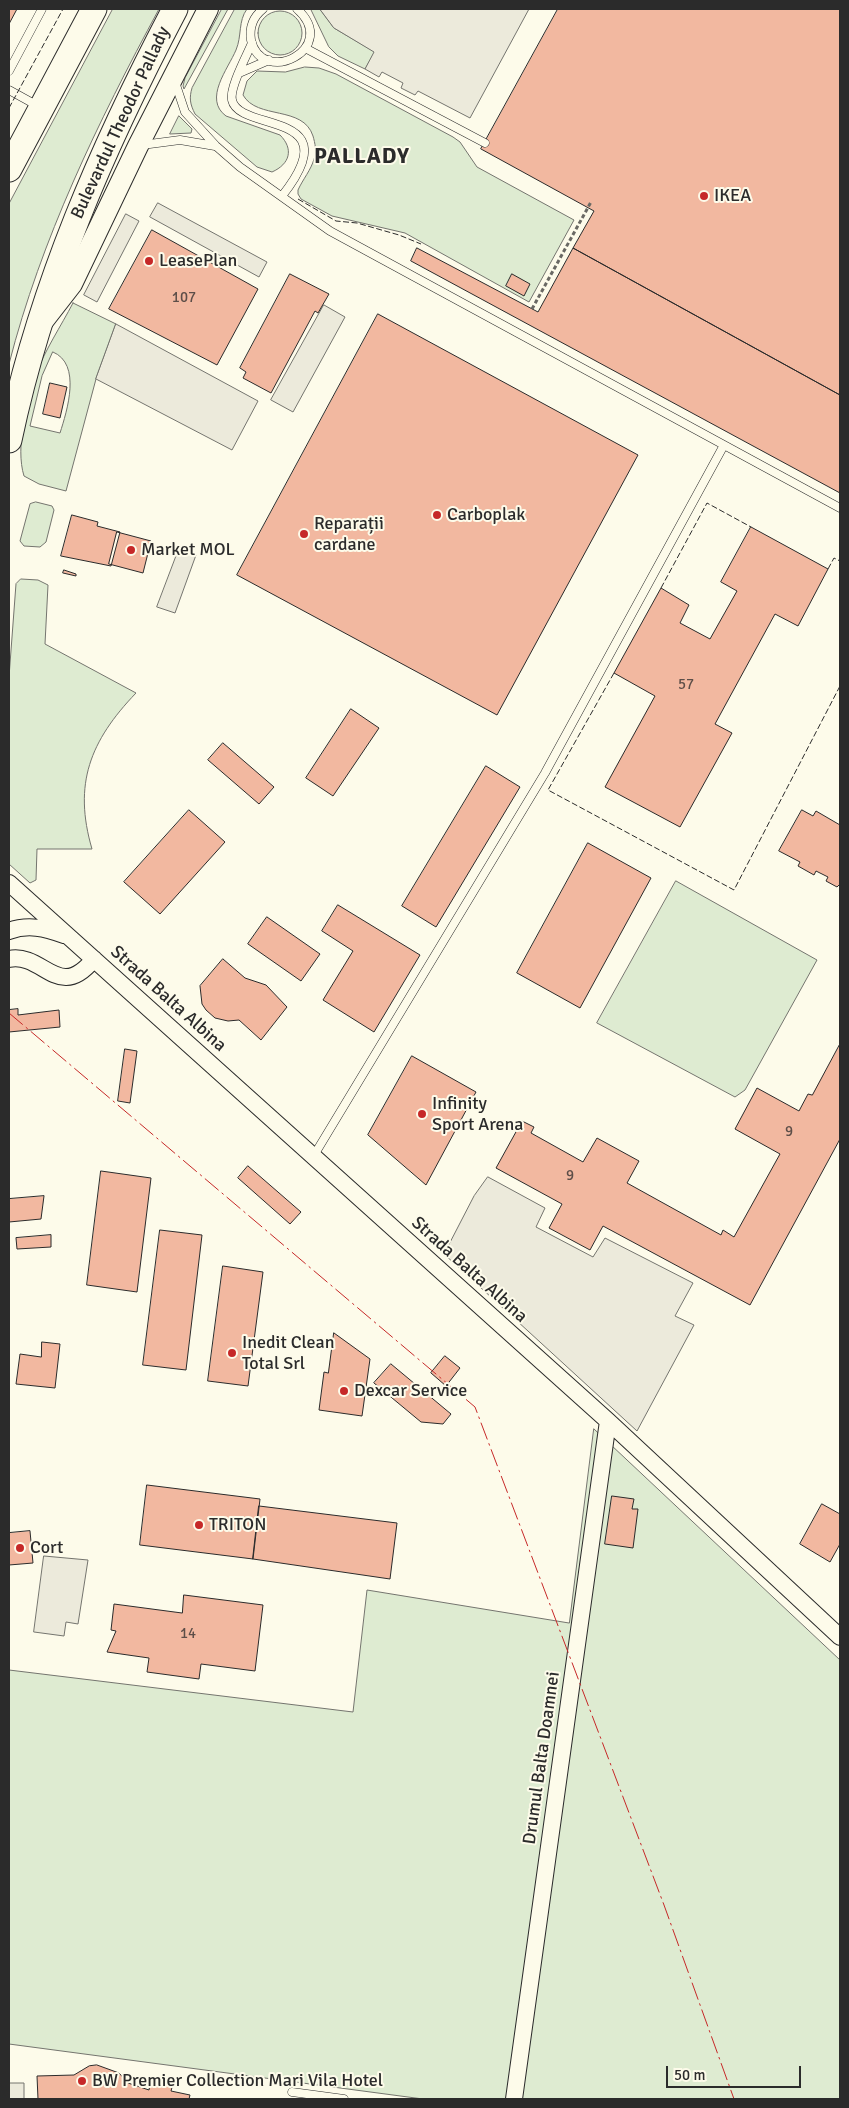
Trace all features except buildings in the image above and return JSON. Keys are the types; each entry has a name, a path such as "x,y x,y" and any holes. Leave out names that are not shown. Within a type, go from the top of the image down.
{"main road":[{"path":"9,168 94,9"},
{"name":"Bulevardul Theodor Pallady","path":"9,440 39,325 61,259 94,174 175,9"}],"street":[{"path":"39,325 72,284 138,146 208,9"},
{"name":"Strada Balta Albina","path":"9,883 608,1421 840,1637"},
{"name":"Strada Balta Albina","path":"9,931 24,927 36,927 68,936"},
{"path":"9,959 26,960 53,975 67,977 79,974 94,959"},
{"name":"Drumul Balta Doamnei","path":"514,2099 608,1421"}],"lane":[{"path":"9,71 42,9"},
{"path":"263,9 251,25 252,43 256,50 269,60 285,62 293,60 305,48 310,31 308,22 297,9"},
{"path":"252,43 231,95 233,105 245,114 286,128 298,138 303,147 302,168 282,196"},
{"path":"305,48 485,143"},
{"path":"239,73 269,60"},
{"path":"173,76 185,112 216,146 240,167 317,223 352,244 840,508"},
{"path":"9,90 41,107"},
{"path":"138,146 152,142 180,140 216,146"},
{"path":"314,1157 545,773 724,445"},
{"path":"292,2092 344,2099"}],"path":[{"path":"532,309 591,202"}],"green space":[{"path":"113,9 159,9 114,95 73,182 37,272 9,364 9,204"},
{"path":"222,9 228,9 184,89 185,78"},
{"path":"235,9 247,9 242,18 236,50 219,84 217,101 219,109 226,116 280,135 284,140 288,156 283,165 272,172 257,167 195,114 191,104 192,88"},
{"path":"311,9 320,9 334,28 375,52 365,69 338,56 329,47"},
{"path":"284,11 296,17 301,24 301,42 296,49 289,54 276,55 268,52 261,45 258,29 261,21 268,14"},
{"path":"305,67 319,68 336,74 453,137 460,142 477,167 574,220 529,302 405,233 332,216 301,199 298,190 315,156 313,136 308,126 290,116 258,108 243,95 247,81 257,71 285,72"},
{"path":"179,116 192,129 191,133 170,134"},
{"path":"73,303 116,324 96,379 66,491 39,484 24,476 21,438 36,374 48,347","holes":["53,352 62,358 70,377 70,389 69,401 60,433 30,426 42,376"]},
{"path":"36,502 52,506 54,510 46,542 40,547 24,546 20,541 30,504"},
{"path":"21,579 38,580 48,585 45,644 136,693 107,728 97,746 90,765 85,784 84,804 92,849 37,849 36,880 30,883 9,864 9,677 16,584"},
{"path":"676,881 817,960 745,1090 735,1097 597,1023"},
{"path":"594,1429 840,1660 840,2099 423,2099 9,2044 9,1670 353,1712 367,1590 569,1623"}],"shaded area":[{"path":"320,9 529,9 470,118 418,91 415,95 401,88 403,83 382,72 379,77 365,69 374,52 334,28"},
{"path":"158,203 267,262 259,277 150,217"},
{"path":"126,214 139,221 97,302 84,295"},
{"path":"324,305 345,317 293,412 271,400"},
{"path":"116,324 258,401 232,450 96,379"},
{"path":"179,549 196,555 175,613 157,607"},
{"path":"488,1177 545,1208 536,1227 593,1257 605,1238 693,1283 675,1316 694,1325 637,1431 444,1254 474,1196"},
{"path":"44,1556 88,1560 78,1624 66,1622 64,1636 34,1632"},
{"path":"9,2083 24,2083 24,2099 9,2099"}],"fence":[{"path":"9,108 63,9"},
{"path":"298,199 336,221 357,223 399,235 421,244"},
{"path":"661,588 707,503 751,527"},
{"path":"828,569 834,558 840,561"},
{"path":"614,673 548,790 734,890 840,686"}],"power":[{"path":"9,1013 475,1407 664,1905 734,2099"}],"place":[{"name":"IKEA","path":"704,196"},
{"name":"LeasePlan","path":"149,261"},
{"name":"Carboplak","path":"437,515"},
{"name":"Reparații cardane","path":"304,534"},
{"name":"Market MOL","path":"131,550"},
{"name":"Infinity Sport Arena","path":"422,1114"},
{"name":"Inedit Clean Total Srl","path":"232,1353"},
{"name":"Dexcar Service","path":"344,1391"},
{"name":"TRITON","path":"199,1525"},
{"name":"Cort","path":"20,1548"},
{"name":"BW Premier Collection Mari Vila Hotel","path":"82,2081"}],"district":[{"name":"PALLADY","path":"362,157"}]}
